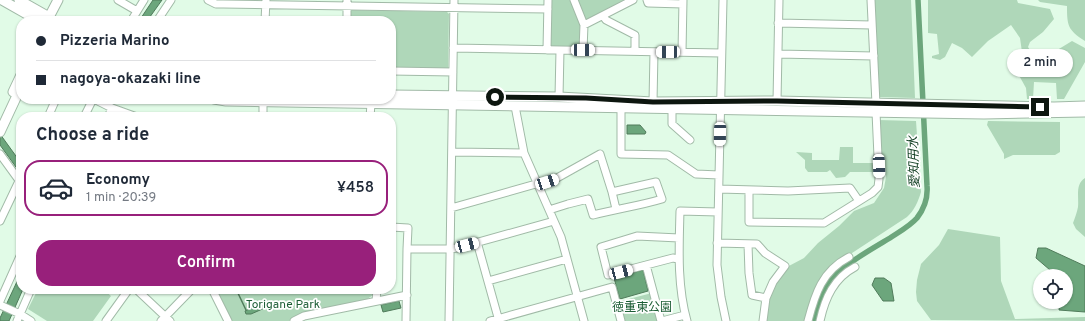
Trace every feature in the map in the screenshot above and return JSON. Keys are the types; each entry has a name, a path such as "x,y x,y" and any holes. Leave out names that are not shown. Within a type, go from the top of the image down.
{"main road":[{"path":"2,0 30,16"},
{"path":"19,0 45,16"},
{"path":"52,16 58,0"},
{"path":"54,16 64,0"},
{"path":"0,119 16,85"},
{"path":"396,95 515,106 672,108 777,101 876,108"},
{"path":"396,103 560,97 720,105 928,109 984,114 1068,110 1085,112"},
{"path":"0,132 16,98"},
{"path":"1068,110 1085,106"}],"street":[{"path":"118,0 137,11"},
{"path":"134,16 144,0"},
{"path":"160,16 171,0"},
{"path":"208,0 216,4 266,2 347,3 454,8 548,9"},
{"path":"449,321 454,0"},
{"path":"547,50 548,0"},
{"path":"574,0 584,26 583,50"},
{"path":"584,26 634,0"},
{"path":"647,0 648,3 683,2 682,52"},
{"path":"722,0 717,265 726,321"},
{"path":"777,101 779,0"},
{"path":"749,190 749,222 824,224 872,193 878,187 879,178 871,0"},
{"path":"265,16 266,2"},
{"path":"347,3 347,16"},
{"path":"603,16 606,20 636,35 635,52"},
{"path":"778,23 872,24"},
{"path":"453,48 721,53"},
{"path":"560,50 560,97"},
{"path":"653,102 654,52"},
{"path":"778,54 874,56"},
{"path":"396,71 453,72"},
{"path":"104,104 124,112"},
{"path":"370,112 371,104"},
{"path":"108,112 109,106"},
{"path":"515,106 524,153 561,237 584,321"},
{"path":"621,107 620,154 668,155 696,174 719,175"},
{"path":"672,108 672,124 690,140"},
{"path":"452,152 524,153"},
{"path":"0,154 16,176"},
{"path":"451,208 537,185 557,178 600,154 616,209"},
{"path":"549,210 588,198 593,215 616,209 639,206 662,199 656,182 612,192"},
{"path":"719,189 788,191 850,188 859,201"},
{"path":"0,221 16,190"},
{"path":"646,265 662,321 686,318 683,306 678,259 680,211 718,212"},
{"path":"407,248 450,249 554,221"},
{"path":"396,227 408,228 406,321"},
{"path":"678,259 673,258 608,275 601,247 638,236 679,238"},
{"path":"477,242 498,320"},
{"path":"717,243 758,244 766,253 785,266 773,282 766,298 763,321"},
{"path":"748,244 749,273 752,296 766,298"},
{"path":"808,321 813,300 821,283 835,267 849,257"},
{"path":"488,281 567,259"},
{"path":"16,266 1,304 17,316 31,321"},
{"path":"820,321 825,302 832,289 840,278 856,267"},
{"path":"490,321 612,287 621,321"},
{"path":"17,316 28,294"},
{"path":"106,321 125,294"},
{"path":"141,294 165,320 188,294"},
{"path":"214,294 228,321"},
{"path":"376,301 377,294"},
{"path":"294,321 304,316 406,295"},
{"path":"324,312 324,321"}],"green space":[{"path":"550,0 572,0 582,24 580,48 551,48 549,46"},
{"path":"576,0 630,0 587,22"},
{"path":"873,0 911,0 915,98 879,97 878,95"},
{"path":"928,0 1017,0 1018,3 1050,9 1054,19 1043,32 1030,42 1028,47 1033,55 1022,60 1019,54 1022,52 1020,38 1011,25 988,41 972,57 962,48 952,43 945,57 940,60 932,58 932,56 939,54 937,34 928,33"},
{"path":"1038,0 1085,0 1085,41 1075,34 1070,27 1067,18 1067,6 1040,2"},
{"path":"351,10 447,12 449,14 448,68 396,69 396,16 349,16 349,12"},
{"path":"1072,41 1085,48 1085,62 1064,99 1057,99 1056,83 1034,82 1033,99 1027,99 1026,88 1016,70 1049,55"},
{"path":"878,120 916,121 921,192 916,206 907,217 849,255 815,288 805,321 765,321 769,295 775,282 787,267 804,258 818,243 839,226 854,211 874,203 884,188 886,177 885,158 880,152"},
{"path":"988,121 1060,122 1060,152 1055,155 1013,155 1004,159 1004,154 987,125"},
{"path":"840,147 853,147 853,163 877,163 877,172 850,172 845,177 836,178 830,170 827,172 808,172 805,168 805,160 796,152 812,153 812,160 839,160"},
{"path":"1085,178 1085,237 1076,229 1073,223 1078,207 1079,187"},
{"path":"948,229 1000,237 1001,281 1015,319 1085,317 1085,321 931,320 917,301 917,280 921,264 939,245"},
{"name":"徳重東公園","path":"652,293 658,318 657,321 623,321 617,302"},
{"path":"36,294 109,294 111,296 93,321 47,321 28,309"},
{"name":"Torigane Park","path":"218,294 373,294 366,300 297,317 289,321 231,321"}],"shaded area":[{"path":"153,0 162,0 151,16 142,16"},
{"path":"627,125 640,125 646,132 645,134 627,134"},
{"path":"0,134 16,156 16,167 0,145"},
{"path":"1038,248 1046,248 1085,266 1085,312 1059,310 1073,309 1073,269 1049,269 1036,258"},
{"path":"643,270 648,291 620,299 614,278"},
{"path":"875,278 884,278 891,283 894,301 883,301 872,285"},
{"path":"16,284 16,294 21,294 9,321 0,321"},
{"path":"266,301 267,307 251,314 246,314 245,311"},
{"path":"399,301 401,308 383,312 381,305"}],"waterway":[{"name":"愛知用水","path":"815,321 823,293 832,279 852,262 911,224 924,207 927,195 927,186 918,0"},
{"path":"238,294 246,310"}],"route":[{"path":"495,97 560,97 653,102 777,101 1040,107"}]}
